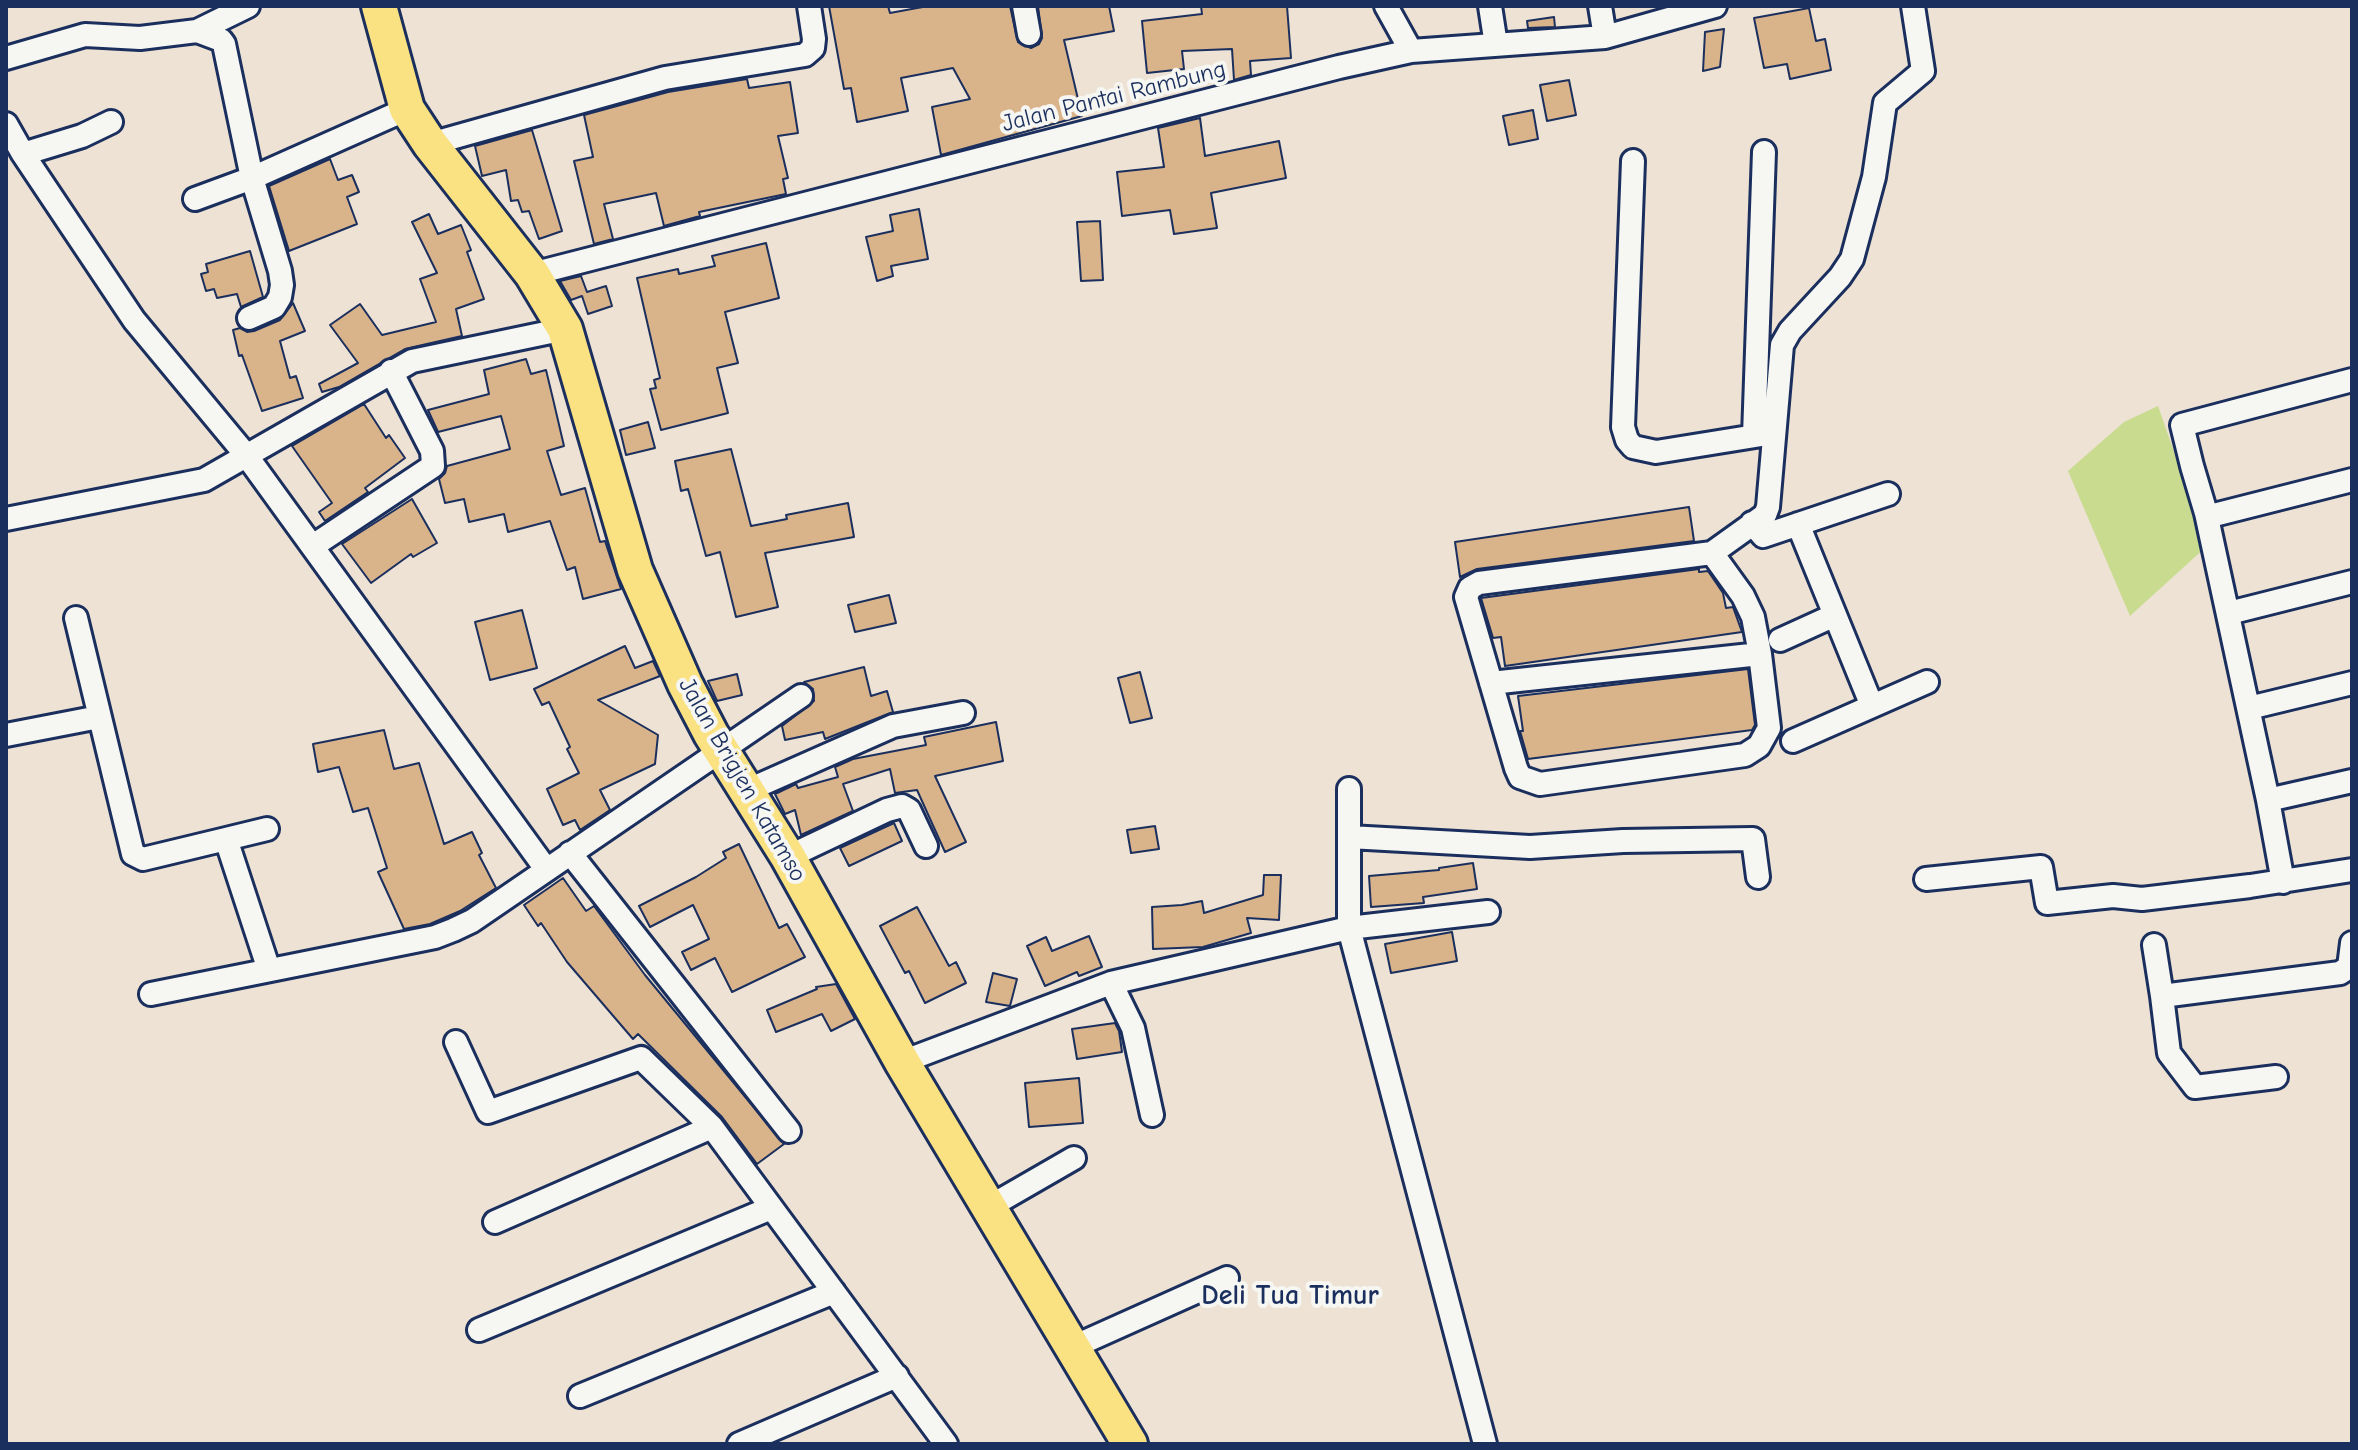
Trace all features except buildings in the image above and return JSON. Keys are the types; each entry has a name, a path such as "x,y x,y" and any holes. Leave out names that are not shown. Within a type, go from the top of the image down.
{"main road":[{"name":"Jalan Brigjen Katamso","path":"379,6 407,109 430,144 532,274 565,329 635,570 685,684 722,751 788,857 902,1062 1130,1444"}],"street":[{"path":"6,58 85,35 140,38 197,31 248,6"},
{"path":"430,144 665,78 805,55 813,48 814,39 809,6"},
{"path":"1024,6 1029,34"},
{"path":"1386,6 1411,51"},
{"path":"1490,6 1496,45"},
{"path":"1600,6 1605,37"},
{"path":"1764,434 1782,345 1790,331 1840,277 1852,259 1874,177 1885,103 1923,71 1913,6"},
{"name":"Jalan Pantai Rambung","path":"532,274 1339,67 1411,51 1605,37 1708,7"},
{"path":"197,31 224,44 252,178 280,271 282,285 274,307 249,318"},
{"path":"195,199 252,178 407,109"},
{"path":"23,154 82,136 111,122"},
{"path":"6,124 134,320 246,455 546,869"},
{"path":"1713,551 1753,617 1769,728 1759,746 1745,755 1565,781 1540,784 1520,777 1470,615 1466,597 1470,588 1479,583 1713,551 1765,515 1768,507 1764,434 1764,152"},
{"path":"1633,161 1623,427 1627,440 1633,447 1656,452 1764,434"},
{"path":"6,519 204,480 412,361 565,329"},
{"path":"313,546 433,466 432,451 391,371"},
{"path":"2283,882 2229,613 2182,425 2352,380"},
{"path":"2206,513 2214,516 2352,480"},
{"path":"1744,529 1763,536 1888,494"},
{"path":"1798,524 1872,706"},
{"path":"2229,613 2352,582"},
{"path":"1780,640 1835,615"},
{"path":"76,618 130,849 135,857 143,859 267,829"},
{"path":"1491,683 1760,654"},
{"path":"1793,741 1927,682"},
{"path":"2249,708 2352,683"},
{"path":"151,994 435,937 472,921 801,696"},
{"path":"746,791 893,726 963,713"},
{"path":"6,735 99,717"},
{"path":"2268,800 2352,781"},
{"path":"1349,789 1349,928 1485,1444"},
{"path":"788,857 887,810 902,806 909,810 926,846"},
{"path":"1349,837 1530,847 1623,841 1753,839 1758,877"},
{"path":"226,839 269,970"},
{"path":"570,853 789,1131"},
{"path":"1926,879 2041,867 2047,903 2113,896 2142,899 2264,885 2352,870"},
{"path":"902,1062 1111,983 1349,928 1488,912"},
{"path":"2162,996 2340,973 2349,967 2352,943"},
{"path":"2154,945 2169,1053 2195,1087 2276,1077"},
{"path":"1111,983 1133,1028 1152,1115"},
{"path":"456,1042 488,1112 641,1058 712,1127 946,1444"},
{"path":"495,1222 712,1127"},
{"path":"989,1207 1074,1158"},
{"path":"479,1330 771,1208"},
{"path":"1073,1347 1227,1278"},
{"path":"580,1396 834,1292"},
{"path":"739,1444 897,1376"}],"green space":[{"path":"2158,406 2207,546 2130,616 2068,471 2124,422"}],"district":[{"name":"Deli Tua Timur","path":"1290,1296"}]}
